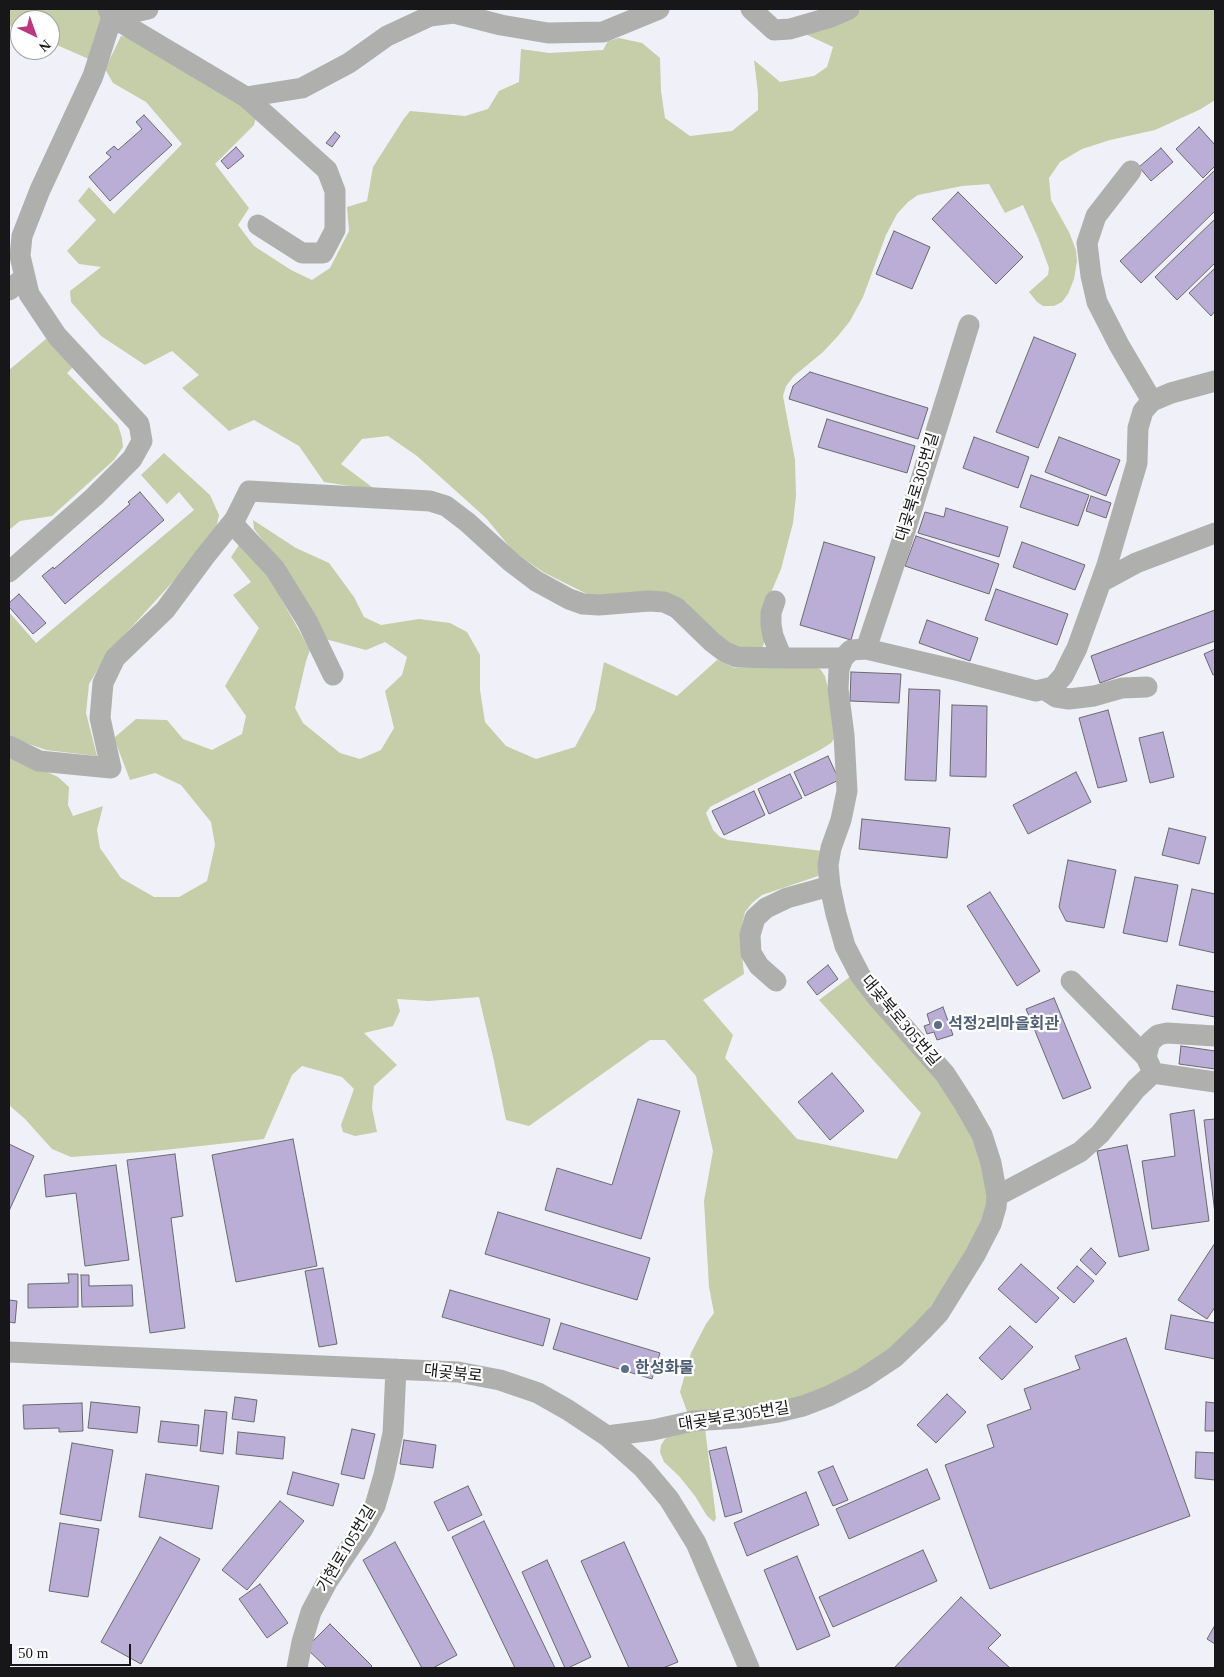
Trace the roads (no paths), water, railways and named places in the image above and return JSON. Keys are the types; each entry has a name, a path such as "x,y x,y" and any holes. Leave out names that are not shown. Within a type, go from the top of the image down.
{"street":[{"path":"110,13 148,9"},
{"path":"246,96 302,88 349,63 387,36 425,13 454,13 501,25 548,33 603,32 659,9"},
{"path":"751,9 774,30 790,29 828,18 849,9"},
{"path":"110,13 246,96 327,170 335,191 335,230 323,253 302,253 258,226"},
{"path":"9,572 94,497 132,459 142,441 139,424 57,336 29,294 17,284 22,236 40,190 93,76 110,13"},
{"path":"1131,171 1096,216 1087,243 1091,276 1097,302 1119,345 1152,401"},
{"name":"대곶북로305번길","path":"866,649 969,325"},
{"path":"9,746 39,761 111,768 100,718 103,683 115,658 165,610 232,523 249,491 430,501 446,506 467,522 510,562 569,599 583,604 599,605 649,601 664,602 677,608 725,652 737,657 842,658 851,650 866,649 1036,691 1053,687 1063,676 1077,648 1101,582 1137,463 1138,428 1143,411 1152,401 1171,393 1215,381"},
{"path":"232,523 275,569 307,621 334,675"},
{"path":"1101,582 1136,563 1215,533"},
{"path":"775,601 771,613 771,625 773,636 782,658"},
{"name":"대곶북로305번길","path":"607,1436 653,1430 693,1421 738,1418 778,1412 803,1406 829,1396 862,1379 895,1357 922,1332 939,1312 970,1263 991,1224 997,1196 991,1164 982,1135 945,1074 876,996 860,974 845,946 836,914 828,865 847,791 844,735 838,689 839,669 842,658"},
{"path":"1044,689 1056,697 1069,699 1094,696 1122,688 1147,687"},
{"path":"776,981 759,966 751,953 750,935 754,918 766,908 787,898 830,886"},
{"path":"1071,981 1150,1065 1215,1082"},
{"path":"997,1196 1080,1152 1100,1134 1136,1089 1150,1065 1150,1042 1158,1035 1167,1032 1215,1036"},
{"name":"대곶북로","path":"9,1352 458,1372 500,1380 538,1393 607,1436 643,1468 669,1499 696,1543 743,1662"},
{"name":"가현로105번길","path":"297,1668 311,1612 327,1582 362,1530 375,1506 393,1433 396,1369"}],"place":[{"name":"석정2리마을회관","path":"938,1025"},
{"name":"한성화물","path":"625,1369"}]}
